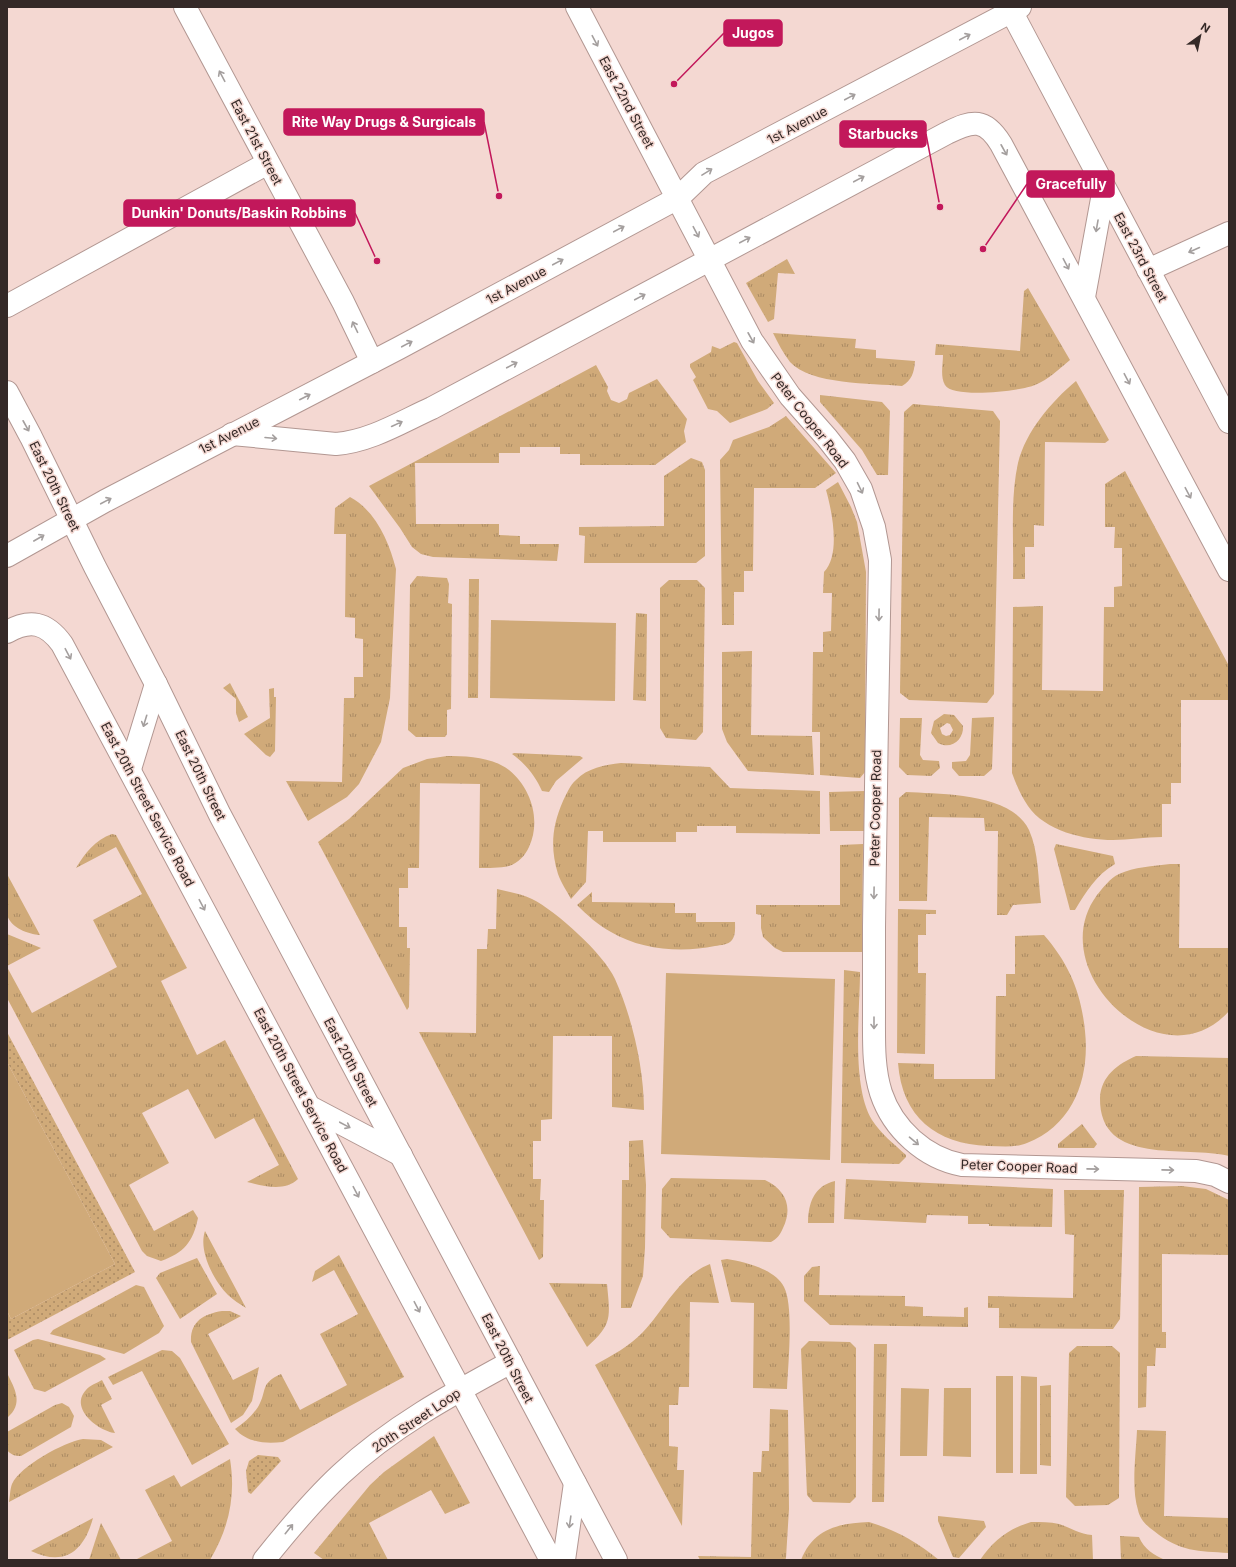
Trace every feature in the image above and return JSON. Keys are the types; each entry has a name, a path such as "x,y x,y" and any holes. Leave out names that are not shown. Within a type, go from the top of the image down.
{"street":[{"name":"East 21st Street","path":"185,7 372,362"},
{"name":"East 22nd Street","path":"577,7 678,198"},
{"name":"1st Avenue","path":"7,556 232,434 372,362 678,198 704,173 1014,8"},
{"name":"East 23rd Street","path":"1014,8 1104,188 1229,422"},
{"path":"232,434 336,444 363,440 432,408 947,133 962,126 978,123 990,129 1001,144 1229,570"},
{"path":"7,306 268,163"},
{"path":"1084,297 1104,188"},
{"name":"Peter Cooper Road","path":"678,198 752,341 790,396 845,461 861,490 874,527 880,560 875,821 874,1035 877,1079 881,1093 891,1115 909,1137 922,1148 946,1162 962,1165 1196,1171 1215,1175 1229,1182"},
{"path":"1148,270 1229,233"},
{"name":"East 20th Street","path":"7,392 156,684 220,815 616,1560"},
{"name":"East 20th Street Service Road","path":"7,632 25,624 35,624 51,631 62,644 551,1560"},
{"path":"130,769 156,684"},
{"path":"310,1107 401,1155"},
{"name":"20th Street Loop","path":"264,1560 298,1518 341,1473 389,1434 460,1390 511,1362"},
{"path":"564,1560 575,1483"}],"green space":[{"path":"787,259 795,274 778,273 774,319 768,322 746,283"},
{"path":"1028,288 1070,360 1053,374 1035,385 1016,390 973,393 960,392 945,385 942,374 943,355 935,355 936,344 1020,351 1024,291"},
{"path":"773,333 856,339 855,348 876,350 876,358 915,361 913,373 910,379 902,386 842,382 812,375 800,370 790,362"},
{"path":"734,342 737,343 758,381 774,403 767,409 730,423 717,411 708,409 693,380 696,377 690,367 690,364 711,352 712,346 720,349"},
{"path":"596,365 608,387 607,391 611,400 619,403 627,399 629,393 657,379 687,419 684,431 686,442 655,465 580,465 580,454 560,454 560,447 520,447 520,453 499,453 499,463 415,463 416,524 499,524 499,535 520,536 520,544 559,544 557,561 433,557 421,554 412,547 369,486"},
{"path":"1076,381 1109,440 1105,443 1045,442 1044,526 1034,525 1034,547 1025,547 1025,579 1013,579 1014,491 1018,463 1033,429 1049,408"},
{"path":"820,395 882,402 890,411 888,475 877,475 862,450 820,402"},
{"path":"913,404 993,411 1000,421 994,694 987,703 909,700 900,693 904,412"},
{"path":"786,416 836,473 815,488 754,488 753,571 744,571 744,592 734,592 734,625 722,625 720,460 729,450 733,440 769,427"},
{"path":"691,458 702,462 705,470 705,556 696,563 584,563 585,536 579,535 579,527 664,526 664,476"},
{"path":"1125,471 1229,666 1229,700 1181,700 1181,783 1171,783 1171,804 1162,804 1162,837 1102,840 1078,836 1055,828 1044,822 1035,815 1028,806 1012,773 1013,607 1043,606 1042,690 1103,691 1104,607 1114,607 1114,587 1122,586 1122,548 1114,548 1115,527 1105,527 1105,484"},
{"path":"838,482 857,522 866,572 865,772 860,778 820,775 820,732 812,732 813,652 823,652 823,632 831,631 832,593 823,593 824,572 829,564 834,544 831,509 826,490"},
{"path":"350,497 367,510 380,528 390,548 396,569 390,698 381,742 359,784 347,797 308,821 286,781 342,782 344,698 354,698 354,677 363,677 363,639 355,638 355,618 345,617 346,534 334,534 335,508"},
{"path":"417,576 447,578 449,584 448,603 452,604 451,709 447,710 447,734 445,737 416,737 408,730 410,585"},
{"path":"469,579 479,579 478,698 468,698"},
{"path":"669,580 697,580 705,588 703,732 696,740 666,738 660,728 660,588"},
{"path":"636,613 647,614 646,701 633,700"},
{"path":"491,620 616,623 615,701 490,698"},
{"path":"752,651 751,735 812,736 814,775 748,771 727,742 722,729 722,652"},
{"path":"230,683 248,717 239,722 236,713 236,699 223,688"},
{"path":"274,688 274,697 276,697 275,751 270,757 244,734 270,718 269,689"},
{"path":"944,714 954,715 963,726 961,736 952,744 943,745 938,743 931,733 934,721","holes":["947,723 950,724 953,730 950,735 946,736 942,734 940,728"]},
{"path":"994,717 992,769 984,776 959,776 952,768 952,762 966,761 970,755 972,718"},
{"path":"900,718 922,718 920,755 923,760 939,761 940,768 931,776 907,775 899,767"},
{"path":"512,754 580,756 583,758 556,781 549,792 542,791 530,771"},
{"path":"447,756 479,758 495,762 509,770 524,786 529,796 534,816 533,837 523,856 512,865 494,868 479,868 480,784 420,783 419,868 408,868 408,888 399,888 399,927 407,927 407,948 410,948 409,1007 407,1010 318,842 349,819 403,768 427,759"},
{"path":"621,763 710,767 730,788 820,791 820,834 736,833 736,826 697,826 697,832 676,832 676,842 603,842 603,831 588,831 586,882 571,899 562,884 555,864 553,837 559,810 570,787 580,776 597,768"},
{"path":"865,791 866,831 830,831 829,792"},
{"path":"906,792 956,795 992,802 1008,809 1020,818 1029,830 1035,847 1041,903 1013,905 1007,915 997,915 998,831 985,831 984,818 929,817 927,901 899,901 899,798"},
{"path":"112,834 116,835 187,968 161,981 197,1055 225,1040 298,1179 287,1186 280,1187 247,1182 279,1165 254,1118 215,1139 188,1089 142,1113 169,1163 129,1185 154,1231 193,1210 198,1218 193,1234 186,1246 176,1254 161,1261 147,1256 142,1251 7,998 7,967 32,1013 117,967 93,920 142,894 116,847 76,868 83,857 96,843"},
{"path":"863,844 862,952 783,952 775,948 763,937 761,915 756,914 756,905 840,905 840,845"},
{"path":"1056,844 1113,856 1115,864 1102,873 1087,890 1075,910 1070,910 1054,849"},
{"path":"1180,864 1179,948 1229,948 1229,1011 1202,1031 1173,1035 1143,1027 1117,1010 1097,985 1085,956 1084,925 1097,895 1113,878 1137,868"},
{"path":"7,874 40,935 20,930 9,920 6,906"},
{"path":"497,889 524,896 542,905 566,923 601,958 615,979 627,1010 636,1043 642,1077 644,1110 612,1107 612,1036 553,1036 552,1119 541,1120 541,1141 533,1141 533,1179 541,1179 540,1200 544,1200 543,1257 539,1260 419,1032 476,1033 477,949 487,949 488,929 496,929"},
{"path":"592,892 592,902 675,903 675,913 696,913 696,922 735,922 734,936 728,943 689,949 662,948 635,943 606,929 593,920 577,905"},
{"path":"898,909 936,910 936,914 926,914 926,935 918,935 918,973 926,973 925,1054 897,1053"},
{"path":"7,934 41,948 7,966"},
{"path":"1044,935 1067,968 1077,991 1083,1017 1086,1048 1085,1065 1076,1098 1057,1124 1043,1135 1022,1145 988,1146 969,1144 953,1140 938,1133 925,1124 906,1098 901,1082 898,1063 934,1064 934,1079 995,1079 996,996 1006,996 1006,974 1015,974 1015,936"},
{"path":"844,970 860,972 858,1048 861,1088 865,1105 872,1120 879,1130 906,1155 906,1157 899,1164 841,1163"},
{"path":"666,973 835,979 830,1160 661,1154"},
{"path":"7,1032 135,1272 7,1340 7,1311 11,1319 115,1264 7,1062"},
{"path":"1136,1056 1229,1058 1229,1156 1211,1153 1148,1149 1129,1144 1114,1135 1103,1120 1100,1098 1101,1090 1107,1077 1117,1067"},
{"path":"7,1062 115,1264 11,1319 7,1311"},
{"path":"1082,1124 1097,1144 1094,1148 1058,1148 1058,1144"},
{"path":"643,1140 646,1185 643,1276 631,1308 621,1308 622,1180 629,1180 629,1141"},
{"path":"671,1178 765,1180 778,1189 786,1200 787,1213 782,1230 777,1238 771,1242 670,1238 661,1228 662,1189"},
{"path":"846,1179 1053,1189 1052,1227 989,1226 989,1224 968,1224 968,1216 927,1215 926,1223 844,1219"},
{"path":"835,1181 834,1223 808,1223 809,1209 817,1191 828,1183"},
{"path":"1182,1186 1206,1189 1229,1200 1229,1255 1162,1254 1162,1332 1166,1332 1166,1348 1156,1348 1155,1366 1147,1366 1146,1407 1138,1408 1139,1187"},
{"path":"1064,1190 1124,1190 1120,1319 1113,1329 999,1328 999,1308 988,1308 988,1296 1073,1298 1074,1235 1065,1234"},
{"path":"205,1231 246,1308 228,1295 213,1274 204,1247 203,1239"},
{"path":"339,1255 404,1377 283,1442 270,1443 251,1440 240,1434 235,1429 248,1419 258,1407 267,1384 274,1378 281,1374 300,1410 347,1385 320,1334 358,1314 334,1270 312,1282 315,1271"},
{"path":"197,1258 217,1294 180,1319 156,1278 160,1273"},
{"path":"727,1259 759,1267 774,1275 784,1287 787,1296 790,1321 787,1389 753,1388 754,1303 731,1302 721,1260"},
{"path":"710,1264 719,1303 690,1302 689,1387 679,1387 678,1405 669,1405 669,1446 678,1447 677,1470 684,1470 682,1526 595,1365 638,1337 681,1285 699,1269"},
{"path":"820,1266 819,1295 905,1296 905,1306 923,1307 923,1316 964,1317 964,1308 968,1307 968,1327 830,1325 804,1301 804,1276 812,1267"},
{"path":"549,1283 607,1284 609,1312 606,1326 587,1347"},
{"path":"136,1285 144,1287 164,1326 159,1333 124,1354 50,1334 53,1330"},
{"path":"230,1311 241,1316 208,1334 233,1380 259,1367 252,1401 243,1415 231,1423 191,1342 193,1329 199,1320 209,1314"},
{"path":"38,1339 100,1355 106,1359 45,1392 34,1389 14,1350"},
{"path":"809,1341 850,1342 856,1348 856,1497 850,1503 813,1502 807,1495 801,1349"},
{"path":"874,1344 887,1344 884,1502 872,1502"},
{"path":"1077,1346 1112,1346 1120,1353 1119,1498 1108,1505 1075,1506 1066,1497 1069,1353"},
{"path":"162,1350 172,1351 180,1358 229,1444 192,1465 142,1371 113,1385 108,1377"},
{"path":"7,1373 13,1385 17,1402 12,1413 7,1418"},
{"path":"996,1376 1013,1376 1013,1473 996,1473"},
{"path":"1021,1376 1037,1377 1037,1474 1020,1474"},
{"path":"102,1380 112,1399 101,1405 115,1433 101,1428 88,1418 83,1411 81,1404 82,1397 86,1390"},
{"path":"1051,1385 1051,1466 1040,1465 1040,1386"},
{"path":"901,1388 929,1389 927,1456 900,1456"},
{"path":"944,1388 971,1388 971,1457 943,1456"},
{"path":"62,1403 69,1407 74,1416 71,1427 21,1456 13,1455 7,1450 7,1432 55,1405"},
{"path":"770,1409 788,1410 789,1509 786,1558 785,1560 700,1560 698,1556 751,1557 753,1472 761,1472 762,1451 769,1451"},
{"path":"1137,1430 1166,1431 1164,1516 1228,1518 1229,1467 1229,1553 1199,1551 1181,1547 1163,1538 1142,1520 1138,1510 1135,1492 1134,1471"},
{"path":"434,1436 470,1503 445,1514 431,1490 369,1523 388,1560 324,1560 314,1553 370,1485 384,1472"},
{"path":"83,1439 101,1440 113,1447 9,1502 12,1484 24,1470 54,1450"},
{"path":"258,1455 278,1457 281,1461 251,1494 248,1492 246,1471 249,1461"},
{"path":"230,1459 232,1486 229,1511 222,1536 210,1560 135,1560 172,1541 145,1490 174,1475 181,1487"},
{"path":"938,1516 984,1521 986,1527 959,1558 953,1557 938,1521"},
{"path":"93,1518 84,1539 71,1553 54,1557 43,1556 31,1551"},
{"path":"869,1522 906,1537 939,1560 801,1560 812,1541 828,1530 847,1524"},
{"path":"1031,1522 1049,1522 1059,1524 1079,1532 1092,1535 1093,1560 980,1560 1002,1536 1015,1528"},
{"path":"101,1523 121,1560 89,1560"},
{"path":"1120,1536 1139,1537 1150,1551 1165,1560 1121,1560"}],"place":[{"name":"Jugos","path":"674,84"},
{"name":"Rite Way Drugs & Surgicals","path":"499,196"},
{"name":"Starbucks","path":"940,207"},
{"name":"Gracefully","path":"983,249"},
{"name":"Dunkin' Donuts/Baskin Robbins","path":"377,261"}]}
